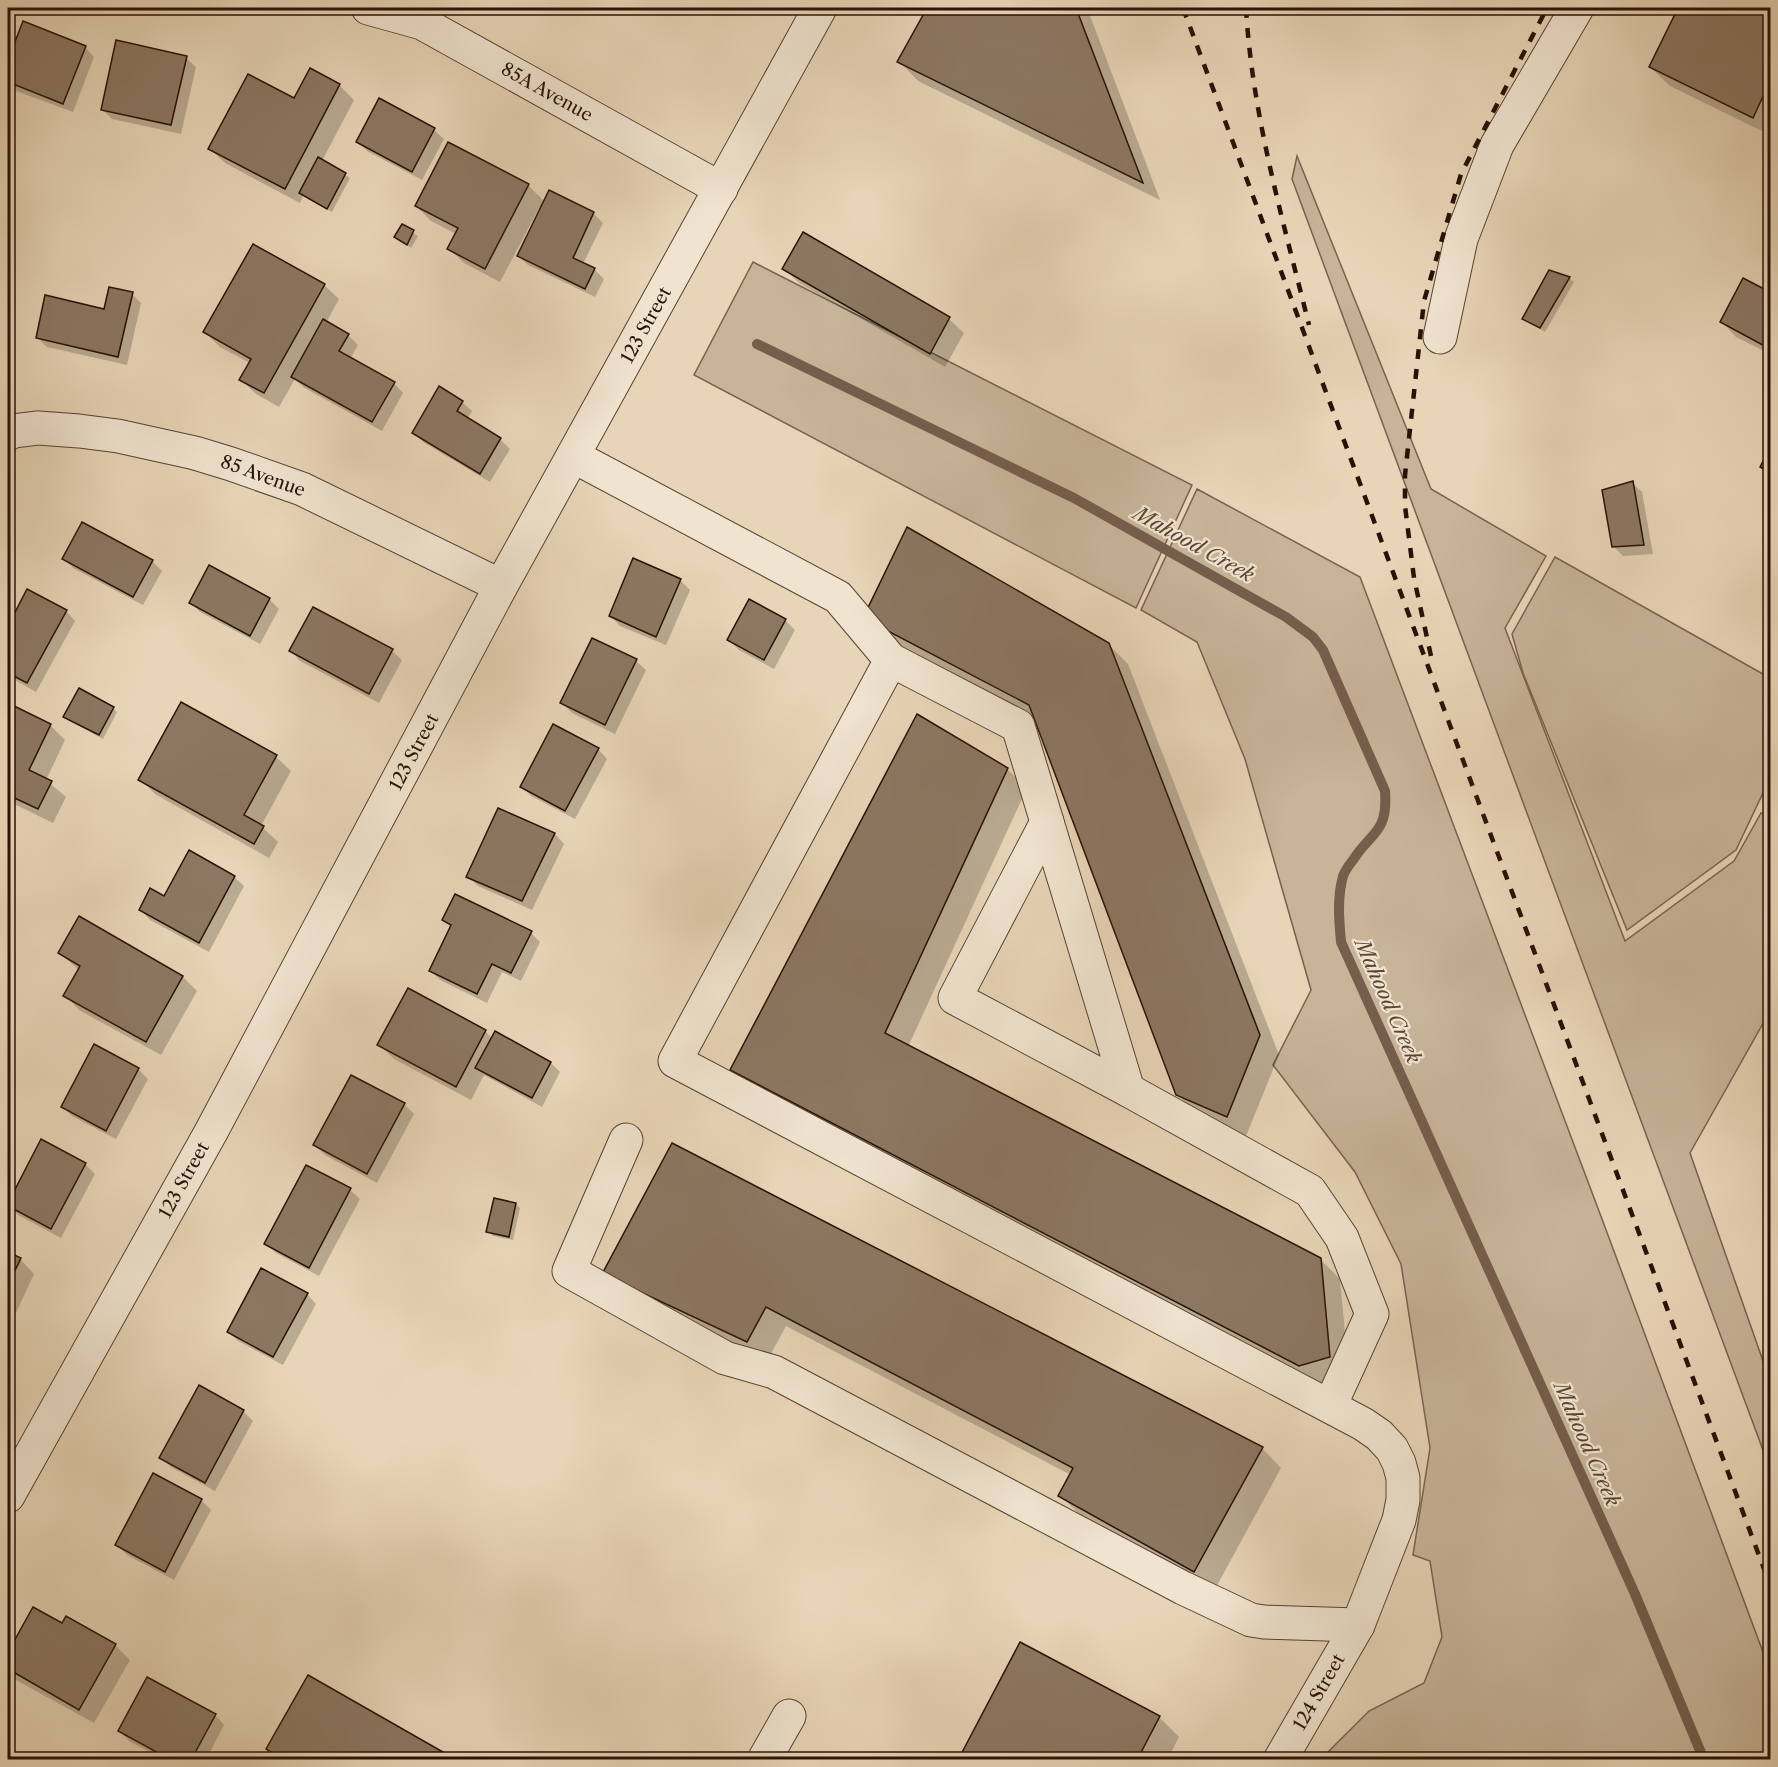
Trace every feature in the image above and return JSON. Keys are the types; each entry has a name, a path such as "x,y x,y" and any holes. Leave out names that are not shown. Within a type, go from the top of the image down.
{"street":[{"name":"85A Avenue","path":"368,8 422,23 721,189"},
{"name":"123 Street","path":"8,1496 211,1132 501,586 820,8"},
{"path":"1440,338 1461,239 1497,145 1576,8"},
{"name":"85 Avenue","path":"8,435 13,431 38,428 89,432 195,453 231,464 302,489 501,586"},
{"path":"573,456 838,597 891,660 1018,726 1128,1090"},
{"name":"124 Street","path":"891,660 675,1061 1330,1406 1379,1435 1392,1449 1403,1478 1403,1500 1399,1520 1358,1625 1280,1760"},
{"path":"1047,822 955,998 1128,1090 1310,1191 1342,1238 1372,1314 1330,1406"},
{"path":"626,1140 569,1271 724,1358 774,1372 1162,1577 1251,1620 1358,1625"},
{"path":"764,1760 789,1716"}],"shaded area":[{"path":"1297,156 1431,489 1546,556 1505,628 1625,941 1734,861 1761,813 1770,817 1770,1011 1690,1153 1770,1381 1770,1469 1292,179"},
{"path":"753,262 1192,485 1136,608 694,375"},
{"path":"1197,489 1360,577 1770,1671 1770,1759 1321,1759 1369,1711 1424,1683 1442,1637 1430,1561 1413,1555 1430,1448 1401,1264 1355,1172 1273,1065 1311,990 1245,759 1197,642 1141,610"},
{"path":"1555,557 1770,678 1770,778 1736,850 1627,930 1523,673 1512,634"}],"building":[{"path":"927,8 1076,8 1143,183 897,62"},
{"path":"1678,8 1770,8 1770,81 1753,118 1649,67"},
{"path":"23,21 86,46 63,104 8,82 8,60"},
{"path":"116,40 187,56 171,125 101,110"},
{"path":"310,68 340,84 285,189 208,149 248,74 294,98"},
{"path":"379,98 435,128 412,172 356,142"},
{"path":"448,142 529,184 485,269 447,249 458,228 415,206"},
{"path":"318,157 346,173 327,209 299,193"},
{"path":"549,190 594,212 573,258 595,268 585,289 517,256"},
{"path":"402,224 414,230 407,245 394,237"},
{"path":"803,232 950,317 930,354 782,269"},
{"path":"253,244 325,284 264,393 239,380 251,359 203,332"},
{"path":"1549,270 1570,277 1540,328 1522,319"},
{"path":"1743,278 1770,292 1770,349 1720,322"},
{"path":"109,287 133,292 118,357 36,338 45,295 104,309"},
{"path":"323,319 349,334 339,351 395,382 372,422 291,377"},
{"path":"439,386 463,401 457,411 501,438 480,474 412,433"},
{"path":"1770,448 1770,473 1760,467"},
{"path":"1633,481 1644,545 1612,547 1602,490"},
{"path":"82,522 153,560 133,597 62,559"},
{"path":"907,527 1109,643 1260,1035 1227,1117 1176,1095 1029,705 863,618"},
{"path":"633,558 681,579 656,637 609,616"},
{"path":"209,565 270,598 250,636 189,603"},
{"path":"27,589 67,610 27,683 8,673 8,626"},
{"path":"749,599 786,619 764,660 727,640"},
{"path":"313,607 393,649 369,694 289,651"},
{"path":"592,638 637,659 605,725 560,703"},
{"path":"79,688 114,707 99,735 63,717"},
{"path":"181,702 277,755 244,815 264,826 254,844 138,780"},
{"path":"8,703 51,724 29,770 52,781 38,809 8,795"},
{"path":"917,714 1008,768 885,1033 1321,1258 1330,1357 1299,1366 730,1070"},
{"path":"553,724 599,748 565,811 520,787"},
{"path":"498,808 555,833 522,901 466,877"},
{"path":"189,850 235,876 199,943 139,910 150,888 164,896"},
{"path":"455,894 532,931 511,973 492,964 477,994 429,971 451,925 442,920"},
{"path":"79,916 183,976 146,1042 63,996 80,966 58,953"},
{"path":"408,988 486,1030 456,1087 377,1045"},
{"path":"495,1031 551,1062 532,1098 475,1068"},
{"path":"94,1044 139,1068 106,1131 61,1107"},
{"path":"351,1075 405,1103 367,1174 313,1145"},
{"path":"41,1139 86,1163 51,1229 8,1206"},
{"path":"672,1143 1263,1447 1194,1572 1058,1496 1073,1468 766,1307 747,1342 602,1274"},
{"path":"306,1165 351,1188 309,1268 264,1244"},
{"path":"494,1198 516,1203 509,1237 486,1232"},
{"path":"8,1252 21,1258 8,1285"},
{"path":"261,1268 308,1293 273,1357 227,1332"},
{"path":"199,1385 244,1410 205,1483 159,1458"},
{"path":"153,1473 202,1499 165,1572 115,1545"},
{"path":"33,1607 62,1623 66,1616 116,1644 79,1710 8,1669 8,1652"},
{"path":"1020,1642 1160,1716 1137,1760 958,1760"},
{"path":"308,1675 457,1760 284,1760 266,1749"},
{"path":"147,1677 216,1714 191,1760 171,1760 118,1731"}],"waterway":[{"name":"Mahood Creek","path":"757,344 1074,498 1286,617 1313,637 1323,650 1385,791 1384,815 1381,824 1343,876 1339,901 1341,942 1635,1594 1704,1760"}],"railway":[{"path":"1183,8 1770,1585"},
{"path":"1246,8 1249,48 1262,128 1309,325"},
{"path":"1431,656 1414,578 1405,506 1405,475 1424,301 1461,174 1547,8"}]}
